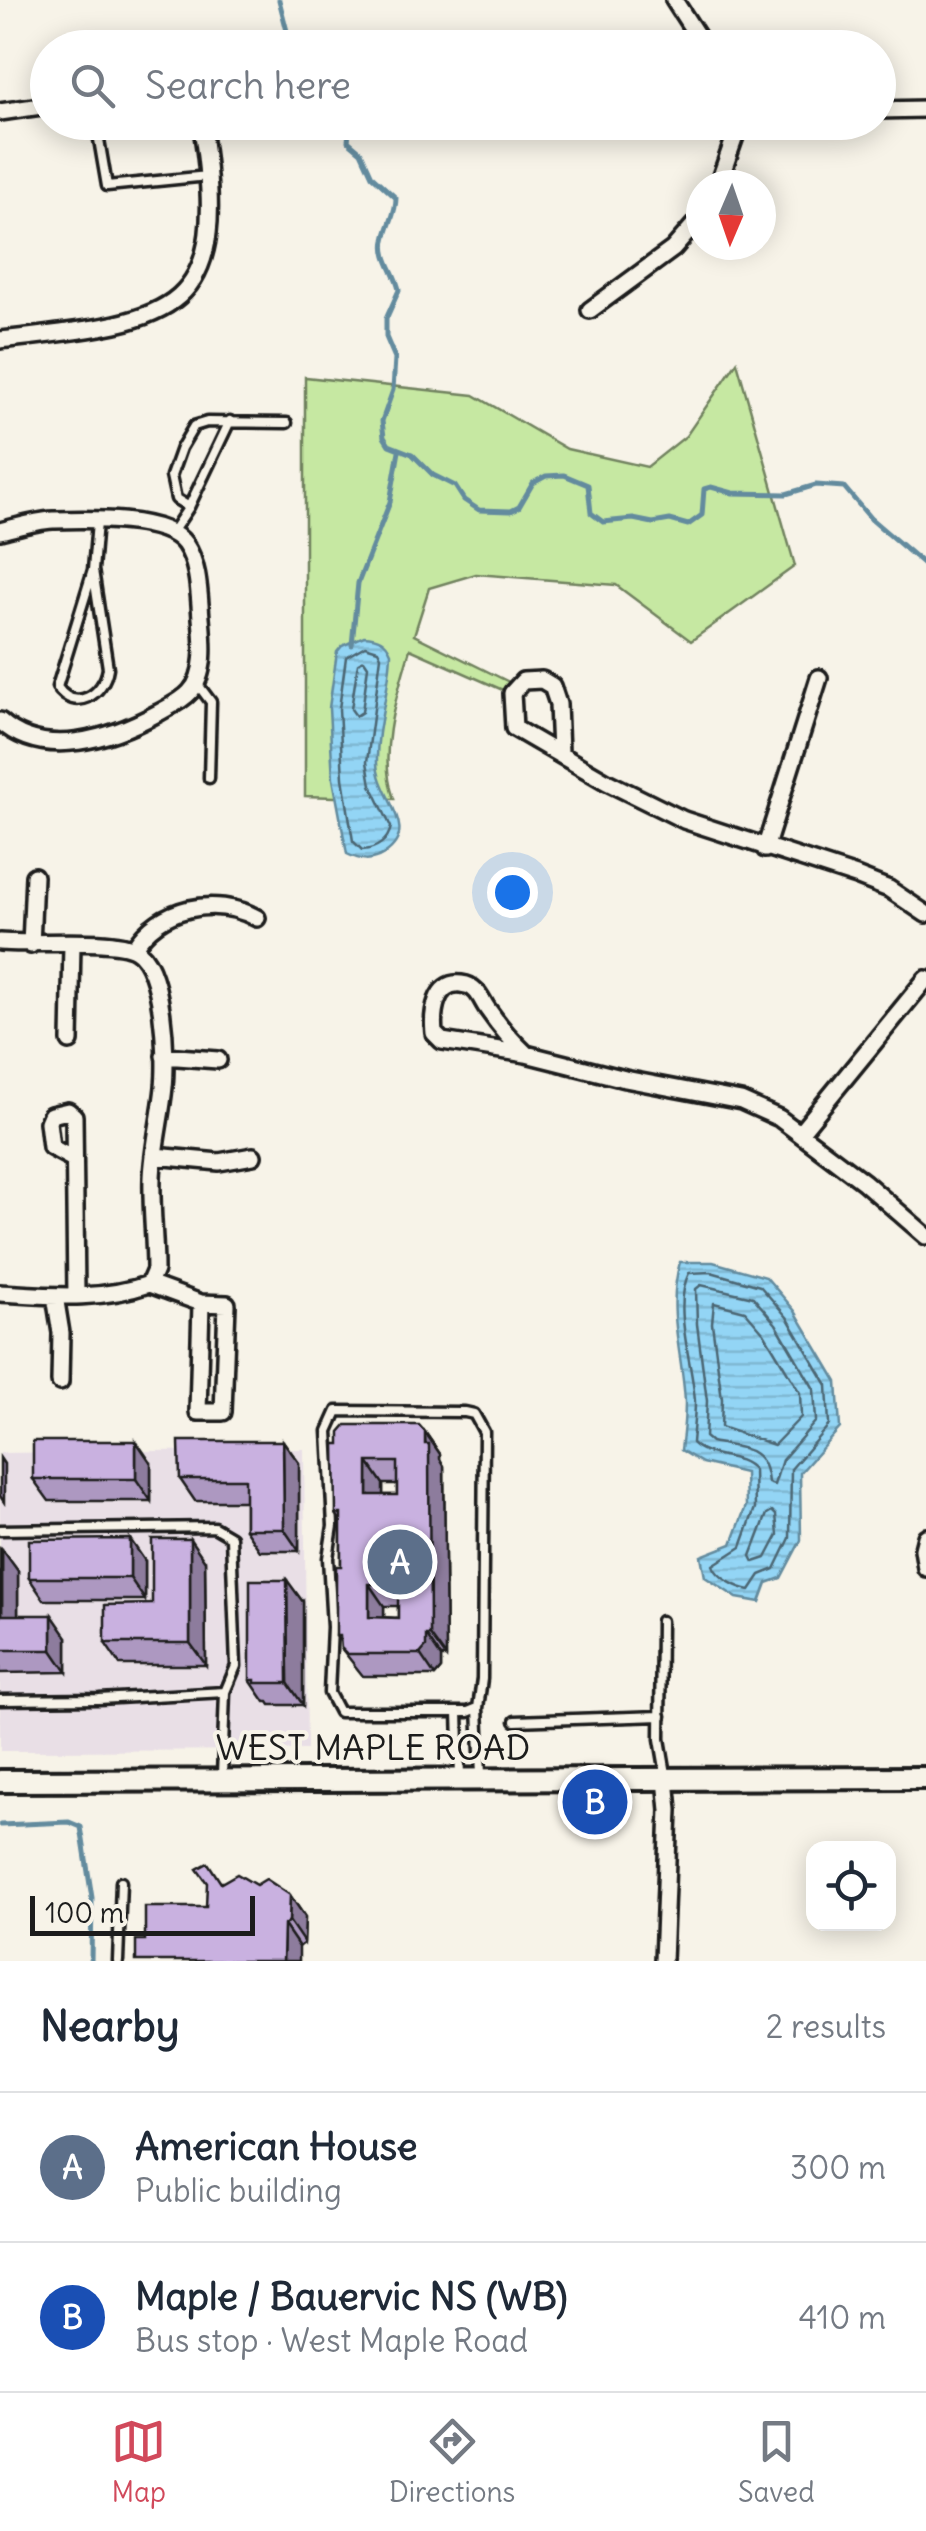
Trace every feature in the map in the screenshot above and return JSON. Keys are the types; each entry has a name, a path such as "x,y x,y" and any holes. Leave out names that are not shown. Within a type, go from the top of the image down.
{"main road":[{"name":"WEST MAPLE ROAD","path":"0,1782 926,1778"}],"street":[{"path":"674,0 693,30"},
{"path":"0,112 30,108"},
{"path":"896,110 926,109"},
{"path":"0,340 138,320 166,307 190,288 204,262 210,232 203,140"},
{"path":"723,170 734,140"},
{"path":"590,310 673,249 686,234"},
{"path":"0,531 50,520 152,524 184,541 193,560 198,590 201,670 192,690 173,705 104,737 48,742 27,738 0,721"},
{"path":"765,848 819,678"},
{"path":"560,752 558,704 552,686 542,680 523,681 512,693 514,728 528,739 560,752 601,778 684,820 872,882 926,914"},
{"path":"31,944 34,876"},
{"path":"134,948 145,930 160,918 186,909 238,908 257,918"},
{"path":"0,942 112,944 134,948 154,970 164,1083 152,1178 155,1270 149,1284"},
{"path":"70,1041 72,944"},
{"path":"800,1133 926,979"},
{"path":"526,1054 503,1031 468,984 454,983 444,988 436,1000 433,1018 434,1032 442,1040 526,1054 607,1075 741,1101 779,1118 800,1133 926,1236"},
{"path":"164,1056 218,1060"},
{"path":"155,1156 219,1162 253,1156"},
{"path":"73,1159 76,1296"},
{"path":"0,1293 121,1294 149,1284 200,1303 227,1304 224,1412 198,1412 200,1303"},
{"path":"55,1296 60,1382"},
{"path":"926,1536 926,1568"},
{"path":"664,1961 669,1810 666,1779"}],"lane":[{"path":"99,140 107,186 208,176"},
{"path":"188,507 176,498 171,476 194,426 230,421 287,422"},
{"path":"171,534 230,421"},
{"path":"93,570 108,668 106,682 98,693 85,699 74,698 63,695 57,687 93,570 97,522"},
{"path":"196,682 211,702 209,778"},
{"path":"478,1708 458,1712 339,1712 332,1703 328,1693 332,1628 328,1558 333,1526 328,1431 337,1411 465,1412 474,1414 484,1432 482,1679 478,1708 482,1780"},
{"path":"0,1530 214,1528 231,1537 236,1666 225,1692 222,1780"},
{"path":"661,1621 660,1716 666,1779"},
{"path":"0,1700 225,1692"},
{"path":"458,1712 460,1780"},
{"path":"515,1721 660,1716"},
{"path":"118,1961 122,1882"}],"shaded area":[{"path":"304,1449 307,1750 0,1751 0,1453"}],"green space":[{"path":"737,362 795,566 691,641 616,585 476,574 429,588 414,635 509,682 505,691 410,649 388,743 389,781 394,799 305,796 305,377 474,395 567,449 647,467 686,436"}],"water":[{"path":"364,636 381,640 391,653 377,763 399,823 395,844 384,854 366,860 347,854 333,779 329,708 337,652"},
{"path":"680,1262 713,1262 766,1277 795,1311 837,1382 840,1428 800,1473 801,1540 781,1578 767,1583 760,1602 737,1598 705,1577 701,1556 732,1544 746,1506 745,1473 702,1463 681,1450 685,1403 675,1298"}],"building":[{"path":"346,1425 419,1425 425,1432 425,1444 429,1444 430,1635 426,1635 426,1647 420,1654 347,1654 341,1648 340,1636 336,1636 341,1514 336,1514 335,1444 340,1444 340,1432","holes":["368,1462 397,1462 397,1495 368,1495","369,1584 398,1584 398,1618 369,1617"]},
{"path":"33,1441 136,1441 136,1479 33,1479"},
{"path":"179,1441 283,1441 284,1529 245,1529 245,1479 180,1479"},
{"path":"130,1539 130,1578 29,1578 29,1540"},
{"path":"152,1539 190,1539 190,1643 105,1643 105,1605 152,1604"},
{"path":"0,1549 2,1615 52,1615 52,1650 0,1650"},
{"path":"250,1580 287,1580 288,1683 250,1680"},
{"path":"208,1863 221,1883 237,1874 256,1885 266,1879 290,1895 283,1961 136,1961 136,1940 145,1940 145,1907 206,1907 207,1883 197,1869"}],"waterway":[{"path":"279,0 287,30"},
{"path":"348,140 361,152 372,176 396,198 384,247 399,290 386,319 386,337 395,358 393,390 382,421 389,445 412,454 433,475 455,486 464,500 479,510 511,511 519,507 533,483 546,476 564,475 588,485 591,513 603,522 670,520 688,525 702,515 704,489 711,487 733,493 786,494 816,485 844,487 871,519 926,566"},
{"path":"352,645 358,583 390,502 399,451"},
{"path":"0,1825 69,1822 81,1827 92,1898 91,1961"}],"place":[{"name":"American House","path":"400,1562"},
{"name":"Maple / Bauervic NS (WB)","path":"595,1802"}]}
